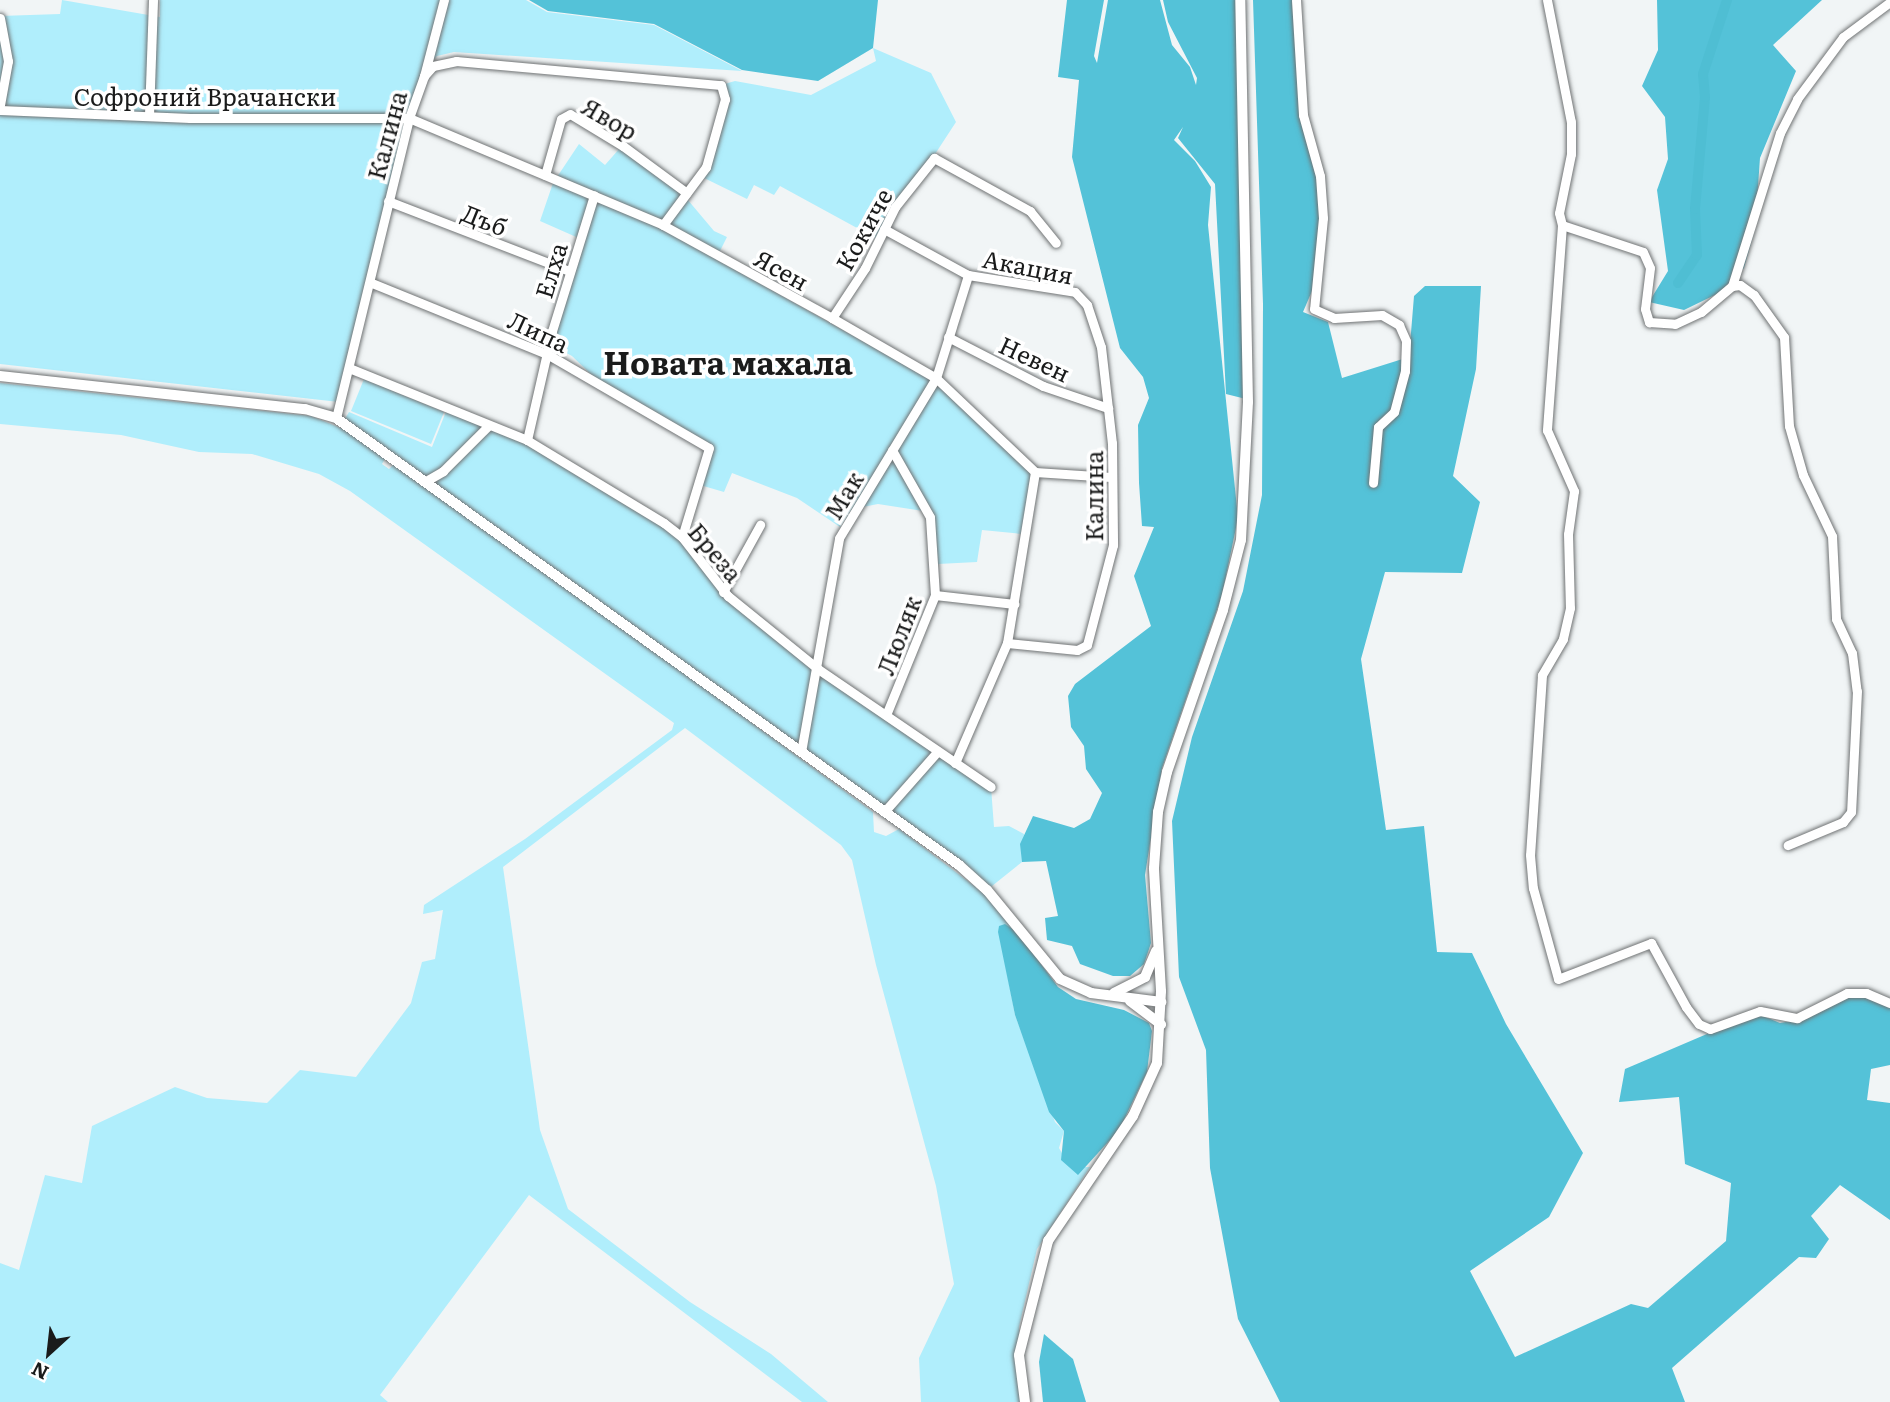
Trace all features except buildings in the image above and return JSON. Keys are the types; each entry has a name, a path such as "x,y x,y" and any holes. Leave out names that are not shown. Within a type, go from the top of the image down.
{"street":[{"path":"149,116 153,0"},
{"path":"424,76 444,0"},
{"path":"1025,1402 1019,1355 1048,1241 1149,1084 1157,1063 1161,1024 1154,869 1158,812 1170,761 1235,571 1244,512 1247,190 1240,0"},
{"path":"1296,0 1303,115 1321,190 1321,261 1314,309 1334,318 1382,314 1399,325 1406,341 1405,371 1394,412 1378,427 1373,483"},
{"path":"1547,0 1571,122 1571,154 1559,213 1562,225 1547,429 1574,491 1568,534 1570,608 1563,639 1542,675 1530,855 1533,888 1558,979 1651,943 1686,1007 1699,1024 1710,1029 1760,1011 1805,1016 1847,993 1866,993 1890,1003"},
{"path":"1562,225 1643,251 1650,268 1645,309 1648,322 1675,324 1701,312 1731,286 1780,133 1797,99 1843,37 1870,13 1890,2"},
{"path":"0,18 8,61 0,107"},
{"name":"Калина","path":"337,418 410,118 424,76 433,66 456,61 722,85 725,99 709,157 687,193"},
{"name":"Софроний Врачански","path":"0,107 149,116 410,118"},
{"name":"Явор","path":"545,174 561,119 570,114 623,146 687,193"},
{"name":"Ясен","path":"410,118 663,225 832,318 936,378 1035,472"},
{"name":"Кокиче","path":"832,318 895,207 928,160 934,158 956,167 1030,211 1056,243"},
{"path":"663,225 687,193"},
{"name":"Елха","path":"527,440 569,271 594,195"},
{"name":"Дъб","path":"388,201 569,271"},
{"name":"Акация","path":"884,229 968,275 1075,292 1087,305"},
{"name":"Мак","path":"801,752 818,669 839,538 936,378 968,275"},
{"name":"Липа","path":"372,283 547,354 709,447 682,537"},
{"path":"1731,286 1748,288 1784,337 1789,426 1803,475 1832,536 1836,618 1856,668 1851,811 1843,822 1788,845"},
{"name":"Калина","path":"1007,643 1076,650 1087,645 1099,586 1112,554 1108,408 1101,347 1087,305"},
{"name":"Невен","path":"948,337 1043,386 1108,408"},
{"name":"Бреза","path":"349,368 527,440 682,537 723,592 818,669 991,787"},
{"path":"0,376 305,409 337,418 973,878 1060,979 1075,988 1161,1002"},
{"path":"426,481 443,471 488,426"},
{"name":"Люляк","path":"887,716 935,595 930,517 892,450"},
{"path":"955,763 1007,643 1035,472 1111,477"},
{"path":"723,592 760,525"},
{"path":"935,595 1014,604"},
{"path":"884,813 938,751"},
{"path":"1108,995 1124,991 1145,977 1158,945"},
{"path":"1108,995 1140,1005 1161,1024"}],"shaded area":[{"path":"62,0 160,17 160,0 526,0 547,12 654,25 742,71 454,52 437,56 422,71 339,402 0,364 0,16 60,14"},
{"path":"529,0 878,0 873,48 818,81 742,70 654,24 548,11"},
{"path":"1067,0 1104,0 1094,56 1097,63 1108,0 1160,0 1172,45 1190,67 1196,85 1197,78 1168,22 1163,0 1236,0 1246,399 1226,394 1215,184 1178,138 1183,127 1174,140 1195,161 1211,187 1208,225 1238,518 1222,595 1162,768 1145,875 1151,943 1144,964 1130,976 1113,976 1080,964 1072,946 1047,940 1045,918 1058,916 1046,861 1022,862 1020,844 1033,816 1074,828 1090,819 1102,793 1086,769 1084,746 1071,727 1068,696 1075,684 1151,626 1134,576 1154,527 1142,526 1139,483 1138,425 1149,398 1143,377 1120,348 1072,157 1079,80 1058,77"},
{"path":"1253,0 1298,0 1303,123 1320,176 1321,270 1303,312 1328,322 1342,378 1409,357 1414,296 1425,286 1481,286 1476,369 1453,476 1480,502 1462,573 1385,572 1361,659 1386,830 1424,826 1437,952 1472,953 1506,1024 1583,1153 1549,1217 1470,1271 1515,1357 1631,1304 1648,1308 1726,1241 1731,1183 1685,1164 1679,1097 1619,1102 1625,1069 1756,1013 1780,1023 1809,1018 1842,997 1872,998 1890,1007 1890,1065 1871,1069 1867,1100 1890,1103 1890,1220 1840,1185 1811,1216 1829,1239 1816,1258 1799,1257 1672,1368 1685,1402 1280,1402 1238,1319 1210,1168 1206,1050 1179,977 1172,821 1192,737 1243,591 1262,495 1263,304"},
{"path":"1657,0 1822,0 1773,45 1796,71 1760,158 1755,229 1744,268 1719,293 1684,310 1649,302 1668,271 1657,190 1668,159 1665,117 1642,86 1658,50"},
{"path":"873,48 931,73 956,122 879,240 780,186 774,195 754,185 747,199 700,176 725,99 721,85 735,81 811,95 876,61"},
{"path":"579,144 605,165 620,148 682,193 714,231 727,237 716,259 937,383 1031,472 1022,534 982,530 977,562 938,564 933,516 923,511 878,504 852,509 840,527 797,498 732,473 724,492 700,485 710,450 604,387 572,356 553,346 583,240 540,221 553,183"},
{"path":"364,379 444,412 431,444 351,411"},
{"path":"0,383 311,416 358,435 386,457 382,464 389,469 394,464 437,492 873,812 874,832 886,836 899,829 990,898 1012,927 1003,952 1015,1015 1055,1122 1064,1131 1059,1148 1070,1167 1090,1167 1037,1249 1019,1327 1022,1402 921,1402 919,1358 954,1284 936,1186 876,965 852,860 841,845 685,728 503,867 540,1130 568,1209 690,1302 771,1354 828,1402 802,1402 529,1195 380,1395 388,1402 0,1402 0,1263 19,1270 45,1175 82,1183 92,1126 175,1087 207,1098 267,1103 300,1070 356,1077 411,1003 422,962 435,959 443,910 423,914 424,905 525,839 672,730 674,723 350,491 319,474 252,454 199,452 121,435 0,424"},
{"path":"447,409 527,440 682,537 728,596 818,669 991,787 994,827 1009,826 1024,834 1022,862 987,890 343,422 349,412 432,447"},
{"path":"1005,924 1017,932 1058,987 1076,999 1124,1010 1149,1023 1152,1031 1147,1072 1119,1130 1078,1175 1061,1160 1064,1131 1049,1112 1015,1015 998,932 999,926"},
{"path":"1044,1334 1073,1359 1086,1402 1043,1402 1039,1362"}],"waterway":[{"path":"1678,283 1697,255 1695,209 1705,97 1703,74 1727,0"}],"district":[{"name":"Новата махала","path":"728,361"}]}
